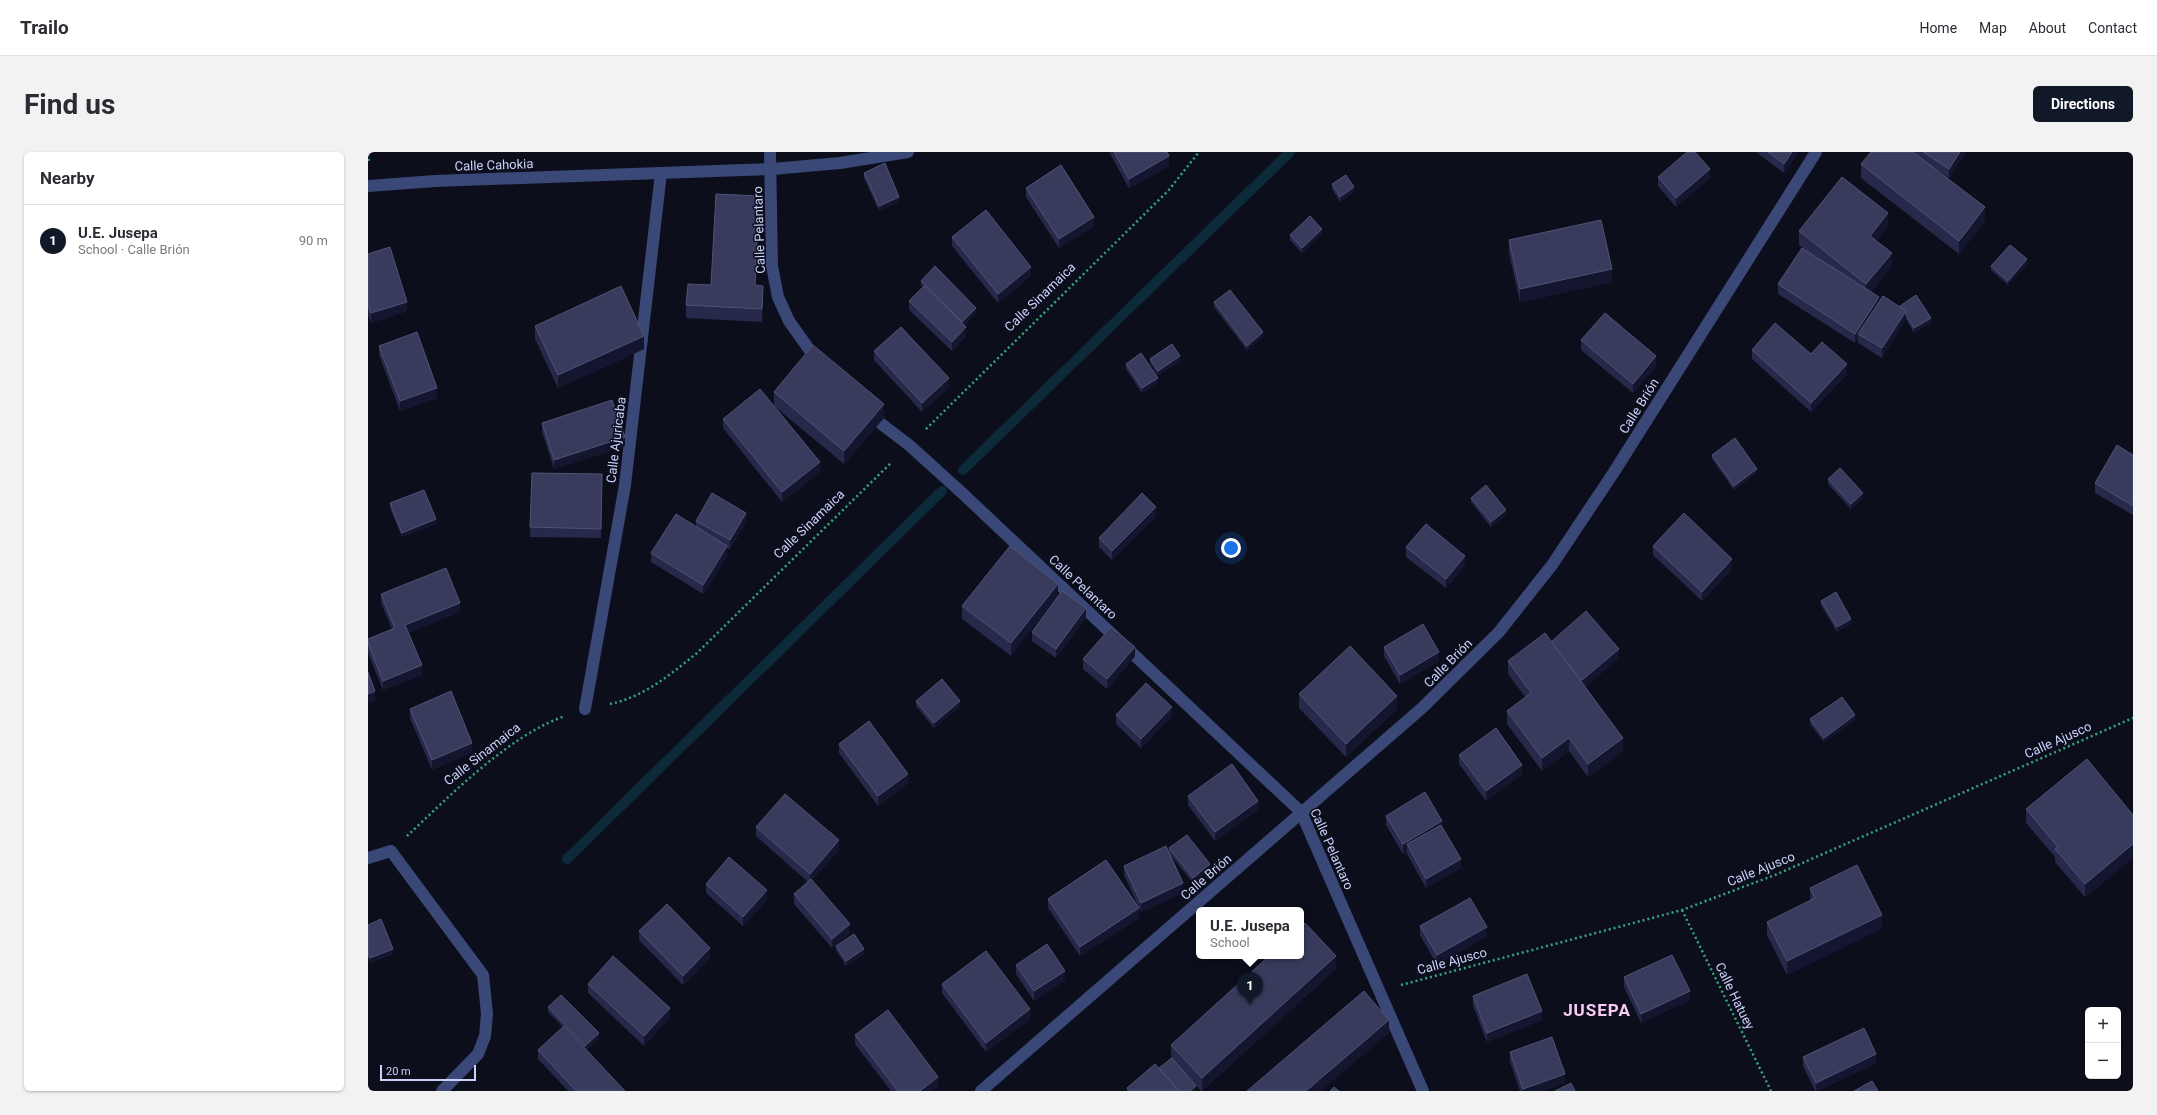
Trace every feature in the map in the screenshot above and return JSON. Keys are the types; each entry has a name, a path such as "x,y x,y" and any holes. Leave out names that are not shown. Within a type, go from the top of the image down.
{"street":[{"name":"Calle Pelantaro","path":"770,152 772,169 772,266 778,297 789,321 812,356 826,371"},
{"name":"Calle Cahokia","path":"368,186 435,181 772,169 840,163 908,152"},
{"name":"Calle Brión","path":"981,1091 1422,708 1499,632 1542,577 1614,472 1816,152"},
{"name":"Calle Ajuricaba","path":"585,709 625,484 661,173"},
{"name":"Calle Pelantaro","path":"856,402 878,423 909,445 1301,812 1423,1091"},
{"path":"368,858 391,851 483,975 487,1014 485,1036 478,1054 442,1091"}],"path":[{"name":"Calle Sinamaica","path":"391,851 451,794 489,762 527,736 561,717 585,709 614,703 641,693 666,678 697,653 1168,191 1200,152"},
{"name":"Calle Ajusco","path":"1379,991 1682,910 1775,875 2133,718"},
{"name":"Calle Hatuey","path":"1682,910 1771,1091"}],"building":[{"path":"1114,152 1167,152 1169,156 1129,179"},
{"path":"1687,152 1695,152 1710,169 1676,198 1658,177"},
{"path":"1768,152 1792,152 1784,164"},
{"path":"1871,152 1913,152 1985,207 1959,241 1861,164"},
{"path":"1923,152 1960,152 1949,169"},
{"path":"885,163 899,197 879,206 864,173"},
{"path":"1061,165 1094,217 1059,239 1026,188"},
{"path":"1346,175 1354,187 1340,197 1332,184"},
{"path":"1842,177 1888,213 1870,236 1892,253 1866,284 1799,231"},
{"path":"716,194 759,196 755,285 763,286 762,309 686,305 688,284 711,285"},
{"path":"986,210 1031,267 998,294 952,237"},
{"path":"1310,216 1322,229 1302,248 1290,235"},
{"path":"1601,220 1612,269 1520,289 1509,240"},
{"path":"2010,245 2027,259 2008,281 1991,266"},
{"path":"390,247 407,302 371,313 368,304 368,254"},
{"path":"1802,248 1879,297 1855,334 1778,284"},
{"path":"935,266 976,308 962,322 921,281"},
{"path":"621,286 644,336 558,375 535,326"},
{"path":"924,286 966,327 952,342 909,301"},
{"path":"1230,290 1263,332 1247,346 1214,302"},
{"path":"1916,295 1931,318 1914,328 1906,315 1906,311 1900,306"},
{"path":"1883,296 1906,311 1882,348 1858,334"},
{"path":"1605,313 1656,356 1633,384 1581,340"},
{"path":"1775,323 1811,354 1822,342 1847,364 1811,403 1752,350"},
{"path":"901,327 949,378 922,403 874,351"},
{"path":"417,332 437,388 400,401 379,346"},
{"path":"1172,344 1180,356 1158,371 1150,359"},
{"path":"813,345 884,404 844,451 774,392"},
{"path":"1141,353 1158,378 1142,388 1126,364"},
{"path":"760,389 820,462 782,492 723,419"},
{"path":"612,400 625,437 554,460 542,423"},
{"path":"1735,438 1757,469 1734,486 1712,455"},
{"path":"2117,445 2133,455 2133,506 2095,483"},
{"path":"1840,468 1863,493 1851,504 1828,479"},
{"path":"532,473 602,474 601,529 530,527"},
{"path":"1486,485 1506,510 1491,522 1471,498"},
{"path":"424,490 436,519 402,533 390,503"},
{"path":"712,493 746,513 730,540 696,521"},
{"path":"1142,493 1156,507 1112,551 1099,538"},
{"path":"1684,513 1732,559 1702,592 1653,546"},
{"path":"676,514 727,546 703,585 651,553"},
{"path":"1426,524 1465,556 1446,579 1406,547"},
{"path":"1010,546 1058,584 1011,643 962,606"},
{"path":"446,568 460,603 405,625 422,665 383,681 368,643 368,639 395,628 381,594"},
{"path":"1062,591 1086,608 1056,649 1032,632"},
{"path":"1836,592 1851,619 1837,627 1821,601"},
{"path":"1586,611 1619,649 1582,680 1551,642"},
{"path":"1423,624 1439,652 1400,675 1384,647"},
{"path":"1111,627 1135,647 1107,679 1083,659"},
{"path":"1545,633 1623,738 1588,764 1569,738 1542,758 1507,711 1531,693 1508,661"},
{"path":"1350,646 1397,696 1346,744 1299,694"},
{"path":"368,672 375,691 368,694"},
{"path":"942,679 960,701 934,723 916,701"},
{"path":"1146,683 1172,707 1141,739 1116,715"},
{"path":"451,691 472,743 432,760 410,709"},
{"path":"1842,697 1855,715 1824,738 1810,719"},
{"path":"869,721 908,774 878,796 839,744"},
{"path":"1496,728 1522,765 1486,791 1459,755"},
{"path":"2087,759 2133,815 2133,844 2085,884 2055,849 2058,847 2026,809"},
{"path":"1232,764 1258,801 1215,832 1188,796"},
{"path":"1425,792 1442,821 1403,844 1386,816"},
{"path":"785,794 839,840 810,874 756,827"},
{"path":"1441,825 1461,859 1426,879 1407,844"},
{"path":"1187,835 1210,864 1193,878 1169,848"},
{"path":"1166,846 1183,883 1141,903 1124,866"},
{"path":"729,857 767,890 743,917 706,884"},
{"path":"1106,860 1139,908 1080,947 1048,899"},
{"path":"1857,865 1882,915 1787,961 1767,922 1815,898 1810,888"},
{"path":"811,879 850,924 832,939 794,894"},
{"path":"1470,898 1487,927 1437,955 1420,926"},
{"path":"667,904 710,948 683,976 639,931"},
{"path":"381,919 393,949 370,958 368,953 368,925"},
{"path":"1305,923 1336,956 1202,1078 1171,1045 1266,959 1304,959"},
{"path":"854,934 864,949 846,961 836,946"},
{"path":"1047,944 1065,971 1034,991 1016,965"},
{"path":"986,951 1030,1009 986,1043 942,984"},
{"path":"1672,955 1690,991 1641,1014 1624,977"},
{"path":"613,956 670,1008 644,1036 588,984"},
{"path":"1527,974 1542,1011 1487,1033 1473,996"},
{"path":"1364,991 1389,1020 1306,1091 1247,1091"},
{"path":"561,995 599,1033 585,1046 548,1007"},
{"path":"888,1010 938,1077 920,1091 898,1091 855,1035"},
{"path":"564,1026 625,1091 576,1091 538,1050"},
{"path":"1864,1028 1876,1054 1816,1083 1803,1057"},
{"path":"1552,1037 1565,1074 1523,1089 1510,1052"},
{"path":"1172,1058 1196,1086 1190,1091 1179,1091 1159,1068"},
{"path":"1155,1064 1179,1091 1129,1091 1127,1088"},
{"path":"1872,1081 1878,1091 1854,1091"},
{"path":"1571,1083 1575,1091 1555,1091"},
{"path":"1334,1087 1339,1091 1330,1091"}],"waterway":[{"path":"963,470 1290,152"},
{"path":"567,859 942,491"}],"place":[{"name":"U.E. Jusepa","path":"1250,1005"}],"district":[{"name":"JUSEPA","path":"1597,1010"}]}
